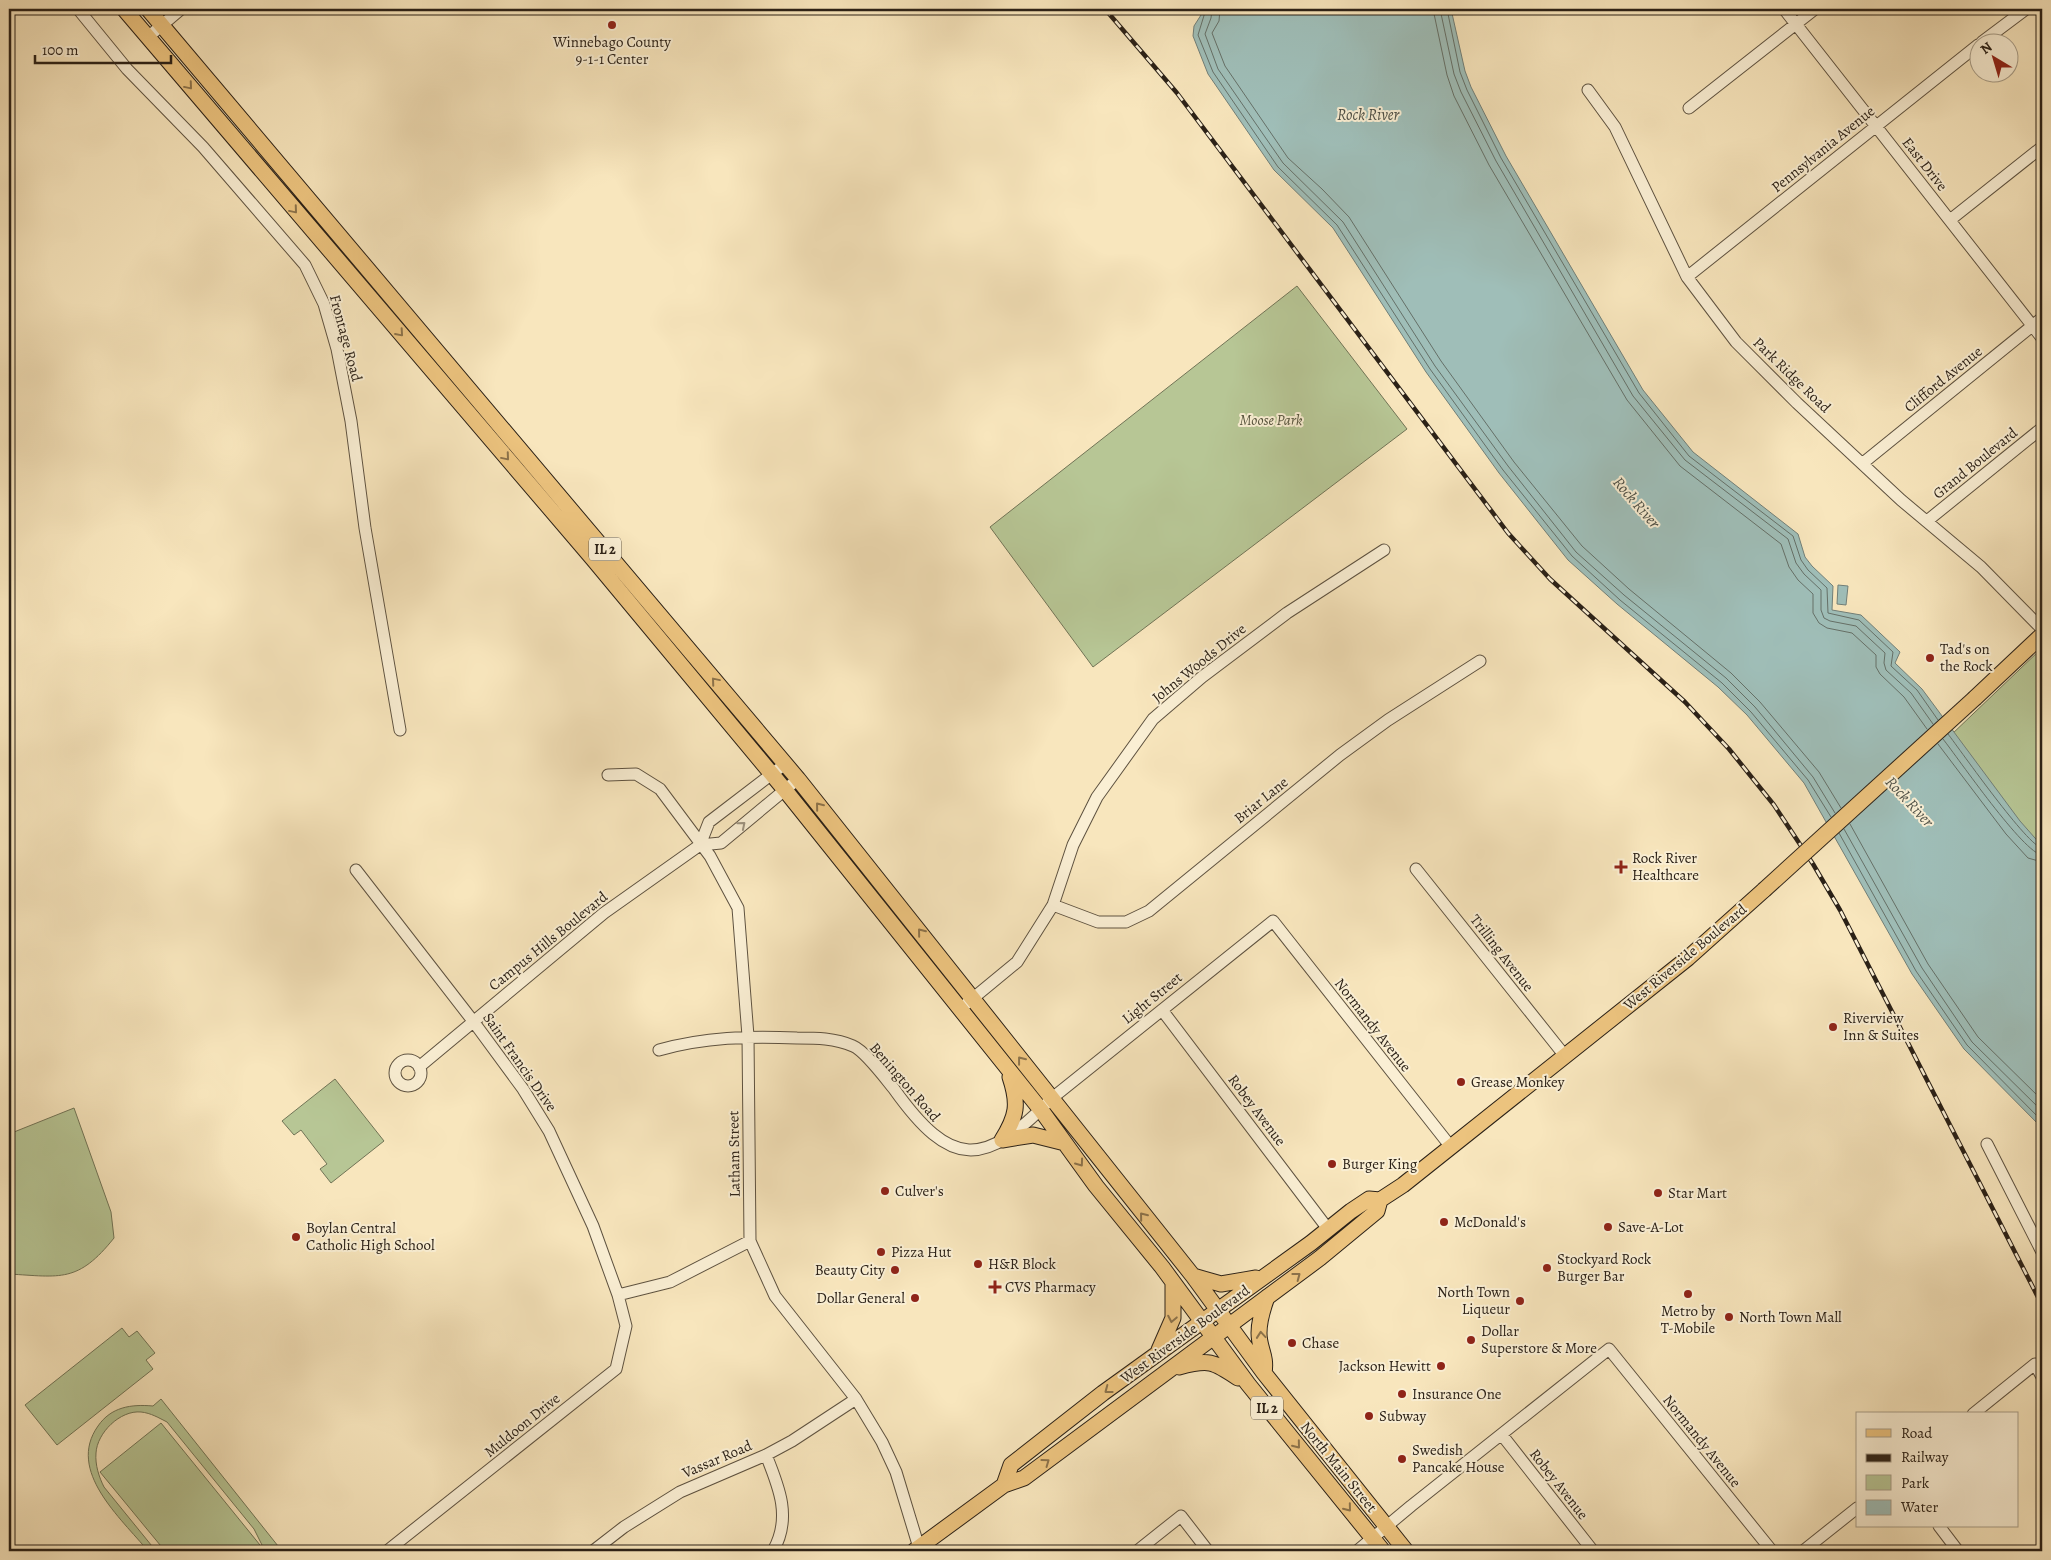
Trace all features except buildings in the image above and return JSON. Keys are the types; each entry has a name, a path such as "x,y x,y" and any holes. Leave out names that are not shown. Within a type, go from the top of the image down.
{"main road":[{"name":"IL 2","path":"124,9 592,559 772,774 1007,1068 1046,1104 1065,1143 1173,1282 1200,1322"},
{"name":"IL 2","path":"148,9 798,779 972,997 1046,1104 1193,1276 1218,1310"},
{"name":"West Riverside Boulevard","path":"1004,1486 1011,1465 1158,1353 1369,1199 1380,1200 1403,1185 1688,958 2042,635"},
{"path":"1002,1140 1012,1123 1016,1105 1007,1068"},
{"path":"1002,1140 1032,1135 1065,1143"},
{"name":"West Riverside Boulevard","path":"918,1550 1004,1486 1024,1478 1268,1298 1377,1211 1380,1200"},
{"path":"1193,1276 1221,1284 1237,1283 1268,1274"},
{"path":"1158,1353 1173,1318 1173,1282"},
{"path":"1264,1373 1266,1361 1259,1334 1262,1309 1268,1298"},
{"name":"North Main Street","path":"1218,1310 1264,1373 1406,1551"},
{"name":"North Main Street","path":"1200,1322 1383,1551"},
{"path":"1172,1368 1196,1363 1215,1362 1248,1384"}],"street":[{"name":"Frontage Road","path":"78,9 127,69 203,147 305,264 324,304 337,349 351,421 365,528 400,730"},
{"path":"148,38 181,9"},
{"name":"East Drive","path":"1784,9 2042,338"},
{"path":"1689,108 1815,9"},
{"path":"1995,32 2026,9"},
{"name":"Pennsylvania Avenue","path":"1688,277 1968,53"},
{"name":"Park Ridge Road","path":"1588,90 1615,127 1688,277 1736,342 1901,500 1981,567 2042,629"},
{"path":"1950,220 2042,147"},
{"name":"Clifford Avenue","path":"1863,463 2042,318"},
{"name":"Grand Boulevard","path":"1927,521 2042,428"},
{"name":"Johns Woods Drive","path":"960,1009 972,997 1017,962 1053,905 1074,845 1097,797 1153,719 1202,677 1287,613 1384,550"},
{"name":"Briar Lane","path":"1053,905 1098,922 1126,922 1149,911 1340,755 1388,720 1480,661"},
{"path":"700,845 709,822 785,764"},
{"name":"Latham Street","path":"608,775 636,774 660,789 710,856 738,908 748,1036 750,1241 775,1296 856,1400 882,1442 896,1472 918,1550"},
{"name":"Campus Hills Boulevard","path":"419,1067 473,1020 604,913 700,845 720,843 798,779"},
{"name":"Trilling Avenue","path":"1416,869 1565,1056"},
{"name":"Saint Francis Drive","path":"356,870 473,1020 549,1131 593,1226 618,1295"},
{"name":"Light Street","path":"1046,1104 1273,921"},
{"name":"Normandy Avenue","path":"1273,921 1451,1147"},
{"name":"Robey Avenue","path":"1162,1010 1328,1229"},
{"name":"Benington Road","path":"658,1050 689,1041 748,1036 832,1039 855,1046 885,1077 906,1106 935,1138 970,1151 977,1151 1002,1140 1021,1128 1046,1104"},
{"path":"1987,1144 2042,1252"},
{"path":"618,1295 670,1282 750,1241"},
{"name":"Muldoon Drive","path":"387,1551 616,1369 626,1326 618,1295"},
{"name":"Normandy Avenue","path":"1502,1435 1609,1349 1772,1551"},
{"path":"1975,1412 2035,1364 2042,1377"},
{"name":"Vassar Road","path":"594,1551 624,1527 680,1492 766,1455 806,1433 856,1400"},
{"path":"1357,1551 1502,1435"},
{"name":"Robey Avenue","path":"1502,1435 1593,1551"},
{"path":"766,1455 779,1485 783,1502 780,1532 773,1551"},
{"path":"1803,1551 1856,1509"},
{"path":"1137,1551 1181,1516 1208,1551"},
{"path":"1941,1528 1958,1551"}],"green space":[{"name":"Moose Park","path":"1297,286 1407,429 1093,667 990,527"},
{"path":"2042,648 2042,851 1950,736"},
{"path":"335,1079 384,1141 331,1183 320,1169 327,1164 301,1130 294,1135 282,1121"},
{"path":"74,1108 111,1212 114,1238 101,1253 79,1270 56,1276 9,1274 9,1134"},
{"path":"122,1328 129,1337 137,1331 155,1353 146,1360 153,1369 57,1445 25,1405"},
{"path":"161,1399 282,1551 265,1551 254,1529 167,1422 141,1412 125,1415 111,1424 97,1445 96,1462 104,1487 156,1551 148,1551 112,1509 93,1477 89,1460 90,1443 98,1426 115,1411 129,1406 153,1406"},
{"path":"161,1423 260,1545 253,1551 165,1551 100,1472"}],"water":[{"name":"Rock River","path":"1201,9 1451,9 1465,71 1471,87 1506,156 1643,390 1693,452 1798,534 1805,557 1833,586 1832,610 1861,615 1900,652 1895,663 1922,689 2020,821 2042,846 2042,1128 1964,1049 1912,974 1804,783 1747,715 1718,687 1617,604 1568,560 1499,473 1426,372 1333,228 1274,170 1208,74 1193,36 1194,26 1201,15"},
{"path":"1838,585 1848,586 1846,605 1837,604"}],"railway":[{"path":"1105,9 1177,93 1508,533 1550,579 1685,702 1729,749 1774,805 1813,864 1840,910 2042,1305"}],"place":[{"name":"Winnebago County 9-1-1 Center","path":"612,25"},
{"name":"Tad's on the Rock","path":"1930,658"},
{"name":"Rock River Healthcare","path":"1621,867"},
{"name":"Riverview Inn & Suites","path":"1833,1027"},
{"name":"Grease Monkey","path":"1461,1082"},
{"name":"Burger King","path":"1332,1164"},
{"name":"Culver's","path":"885,1191"},
{"name":"Star Mart","path":"1658,1193"},
{"name":"McDonald's","path":"1444,1222"},
{"name":"Save-A-Lot","path":"1608,1227"},
{"name":"Boylan Central Catholic High School","path":"296,1237"},
{"name":"Pizza Hut","path":"881,1252"},
{"name":"H&R Block","path":"978,1264"},
{"name":"Stockyard Rock Burger Bar","path":"1547,1268"},
{"name":"Beauty City","path":"895,1270"},
{"name":"CVS Pharmacy","path":"995,1287"},
{"name":"Metro by T-Mobile","path":"1688,1294"},
{"name":"Dollar General","path":"915,1298"},
{"name":"North Town Liqueur","path":"1520,1301"},
{"name":"North Town Mall","path":"1729,1317"},
{"name":"Dollar Superstore & More","path":"1471,1340"},
{"name":"Chase","path":"1292,1343"},
{"name":"Jackson Hewitt","path":"1441,1366"},
{"name":"Insurance One","path":"1402,1394"},
{"name":"Subway","path":"1369,1416"},
{"name":"Swedish Pancake House","path":"1402,1459"}]}
